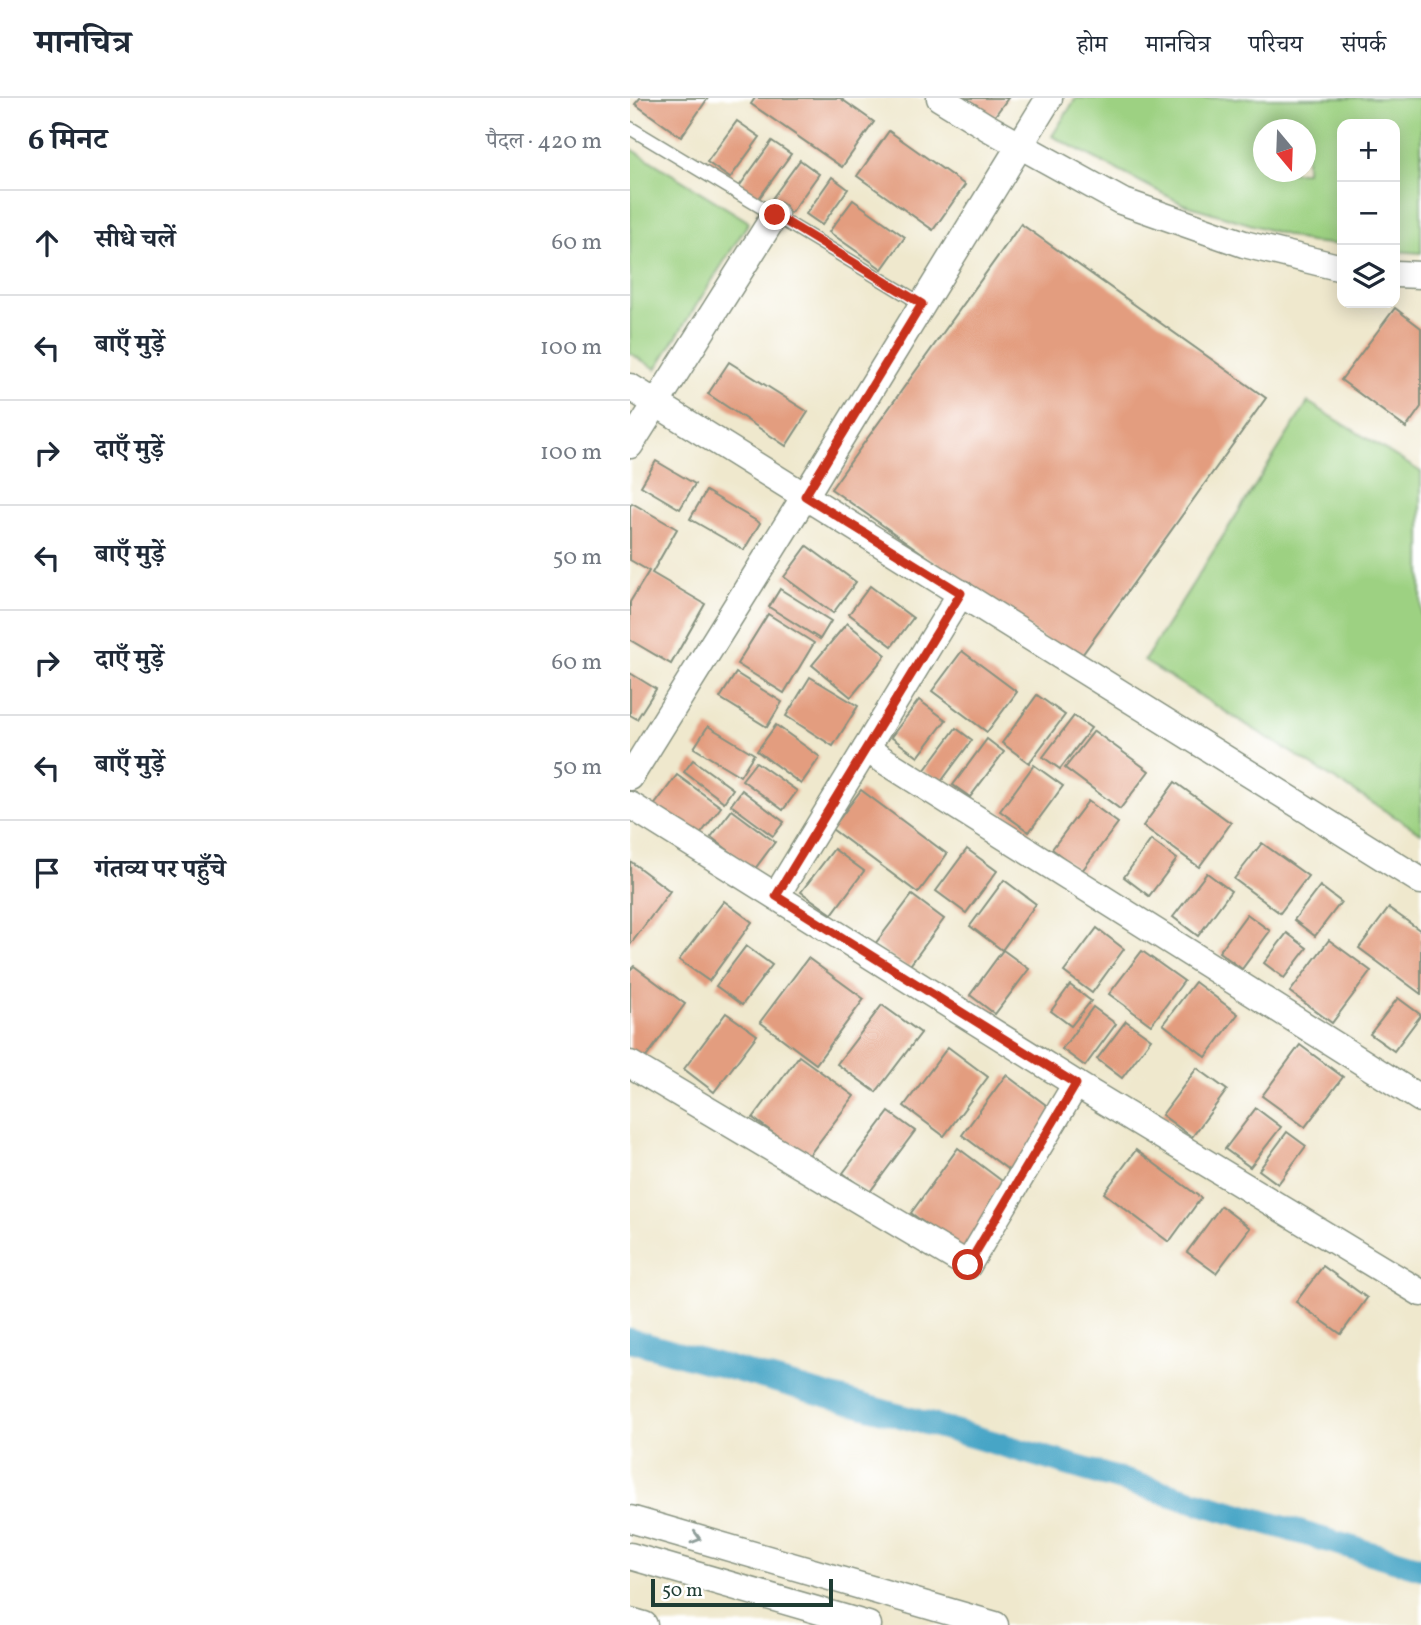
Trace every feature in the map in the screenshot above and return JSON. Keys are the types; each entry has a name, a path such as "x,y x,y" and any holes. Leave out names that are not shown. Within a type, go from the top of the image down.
{"street":[{"path":"940,98 1121,201 1244,244 1337,267"},
{"path":"630,777 1049,98"},
{"path":"630,445 775,215"},
{"path":"1400,274 1421,275"},
{"path":"630,387 1421,881"},
{"path":"776,896 961,593"},
{"path":"866,749 1421,1100"},
{"path":"630,806 1076,1084 1421,1293"},
{"path":"630,1064 968,1265 1076,1084"},
{"path":"630,1519 995,1625"},
{"path":"630,1556 786,1614 868,1625"},
{"path":"630,1621 644,1625"}],"lane":[{"path":"630,128 922,304"}],"green space":[{"path":"1076,98 1421,98 1421,253 1400,251 1400,119 1337,119 1337,245 1309,242 1183,204 1052,136"},
{"path":"630,148 749,222 656,369 630,353"},
{"path":"1308,402 1421,472 1421,833 1144,661"}],"building":[{"path":"640,98 708,98 681,137 635,104"},
{"path":"755,98 840,98 874,122 842,167 751,104"},
{"path":"966,98 1008,98 994,117"},
{"path":"737,121 760,137 730,178 707,162"},
{"path":"889,131 965,185 933,230 857,176"},
{"path":"772,141 791,154 757,201 738,188"},
{"path":"800,160 819,174 791,213 771,200"},
{"path":"832,177 848,189 822,225 806,214"},
{"path":"853,200 905,237 882,269 829,232"},
{"path":"1021,224 1266,398 1077,662 831,489"},
{"path":"1395,308 1421,328 1421,407 1406,428 1341,380"},
{"path":"729,362 808,412 786,446 708,394"},
{"path":"656,461 695,484 680,509 641,486"},
{"path":"706,491 760,523 744,550 690,519"},
{"path":"632,503 677,529 652,573 705,604 671,664 630,640 630,602 649,571 630,560"},
{"path":"807,546 856,582 833,613 784,577"},
{"path":"870,586 913,618 892,646 849,614"},
{"path":"780,589 831,621 820,639 769,607"},
{"path":"768,614 814,643 784,693 737,664"},
{"path":"847,623 886,655 851,697 812,665"},
{"path":"962,651 1017,692 987,732 932,691"},
{"path":"630,673 656,689 637,719 630,715"},
{"path":"736,673 782,702 767,727 720,698"},
{"path":"810,677 858,706 833,746 786,716"},
{"path":"1037,695 1065,715 1029,763 1002,743"},
{"path":"919,700 946,720 918,757 891,737"},
{"path":"1074,716 1091,728 1060,769 1043,757"},
{"path":"776,725 820,757 801,784 757,751"},
{"path":"708,726 754,754 740,776 694,748"},
{"path":"956,728 972,740 940,783 924,771"},
{"path":"1094,731 1149,771 1120,809 1065,768"},
{"path":"987,739 1004,752 970,797 953,785"},
{"path":"693,760 733,789 724,802 684,772"},
{"path":"756,762 797,791 783,810 742,780"},
{"path":"1034,765 1063,786 1029,832 1000,811"},
{"path":"677,775 721,807 696,840 653,807"},
{"path":"1175,782 1231,823 1199,867 1143,826"},
{"path":"742,790 784,822 773,836 731,805"},
{"path":"861,790 947,854 918,893 832,829"},
{"path":"1088,801 1118,823 1081,872 1052,849"},
{"path":"732,810 775,842 754,870 711,837"},
{"path":"1151,840 1177,859 1149,896 1124,877"},
{"path":"1262,843 1308,876 1280,913 1234,879"},
{"path":"834,849 864,871 832,914 801,892"},
{"path":"967,849 997,871 966,913 936,891"},
{"path":"630,861 670,891 630,945"},
{"path":"1207,873 1231,891 1198,936 1173,917"},
{"path":"1004,880 1036,904 1002,950 970,926"},
{"path":"1320,886 1341,902 1315,936 1294,920"},
{"path":"912,895 944,919 908,968 875,944"},
{"path":"724,901 752,922 709,981 679,960"},
{"path":"1389,908 1421,931 1421,994 1359,948"},
{"path":"1247,914 1270,931 1242,969 1219,952"},
{"path":"1097,928 1124,949 1092,993 1064,972"},
{"path":"1287,933 1307,948 1284,978 1264,963"},
{"path":"1329,940 1371,971 1332,1023 1290,992"},
{"path":"746,946 772,965 742,1005 716,986"},
{"path":"1003,950 1029,969 995,1014 970,995"},
{"path":"1142,951 1184,981 1151,1025 1109,994"},
{"path":"808,958 864,999 816,1064 760,1022"},
{"path":"634,966 685,1004 639,1067 630,1060 630,970"},
{"path":"1195,982 1238,1014 1206,1057 1163,1024"},
{"path":"1070,985 1091,1001 1071,1026 1051,1011"},
{"path":"1398,998 1421,1015 1394,1051 1370,1034"},
{"path":"882,1005 921,1033 876,1092 837,1064"},
{"path":"1093,1007 1116,1024 1085,1066 1062,1049"},
{"path":"726,1013 757,1035 714,1092 684,1069"},
{"path":"1126,1021 1151,1039 1122,1078 1097,1059"},
{"path":"1300,1045 1343,1077 1305,1127 1262,1096"},
{"path":"948,1047 988,1077 944,1136 904,1106"},
{"path":"799,1056 854,1096 807,1158 753,1118"},
{"path":"1197,1068 1227,1090 1192,1137 1162,1115"},
{"path":"1006,1075 1058,1114 1014,1174 962,1135"},
{"path":"1256,1108 1281,1127 1250,1167 1225,1149"},
{"path":"889,1112 915,1131 869,1193 843,1173"},
{"path":"1287,1132 1306,1146 1278,1184 1259,1170"},
{"path":"958,1148 1010,1187 962,1251 911,1213"},
{"path":"1136,1150 1201,1198 1169,1242 1104,1193"},
{"path":"1221,1206 1250,1228 1216,1273 1187,1252"},
{"path":"1323,1266 1367,1298 1341,1334 1296,1302"}],"waterway":[{"path":"630,1340 968,1435 1421,1568"}],"route":[{"path":"775,215 922,304 805,496 961,593 776,896 1076,1084 968,1265"}]}
